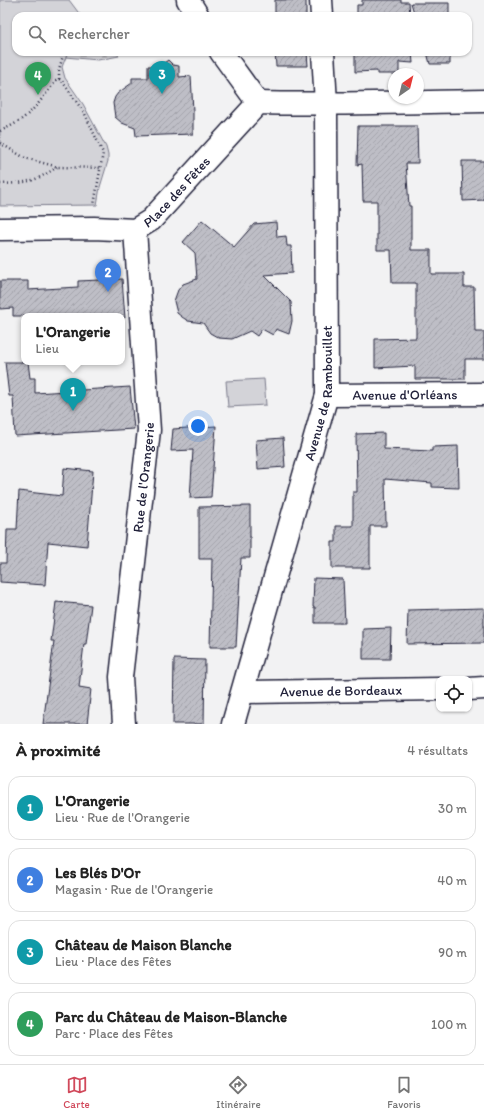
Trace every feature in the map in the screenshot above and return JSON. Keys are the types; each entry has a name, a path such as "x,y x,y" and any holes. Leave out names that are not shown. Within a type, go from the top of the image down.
{"street":[{"path":"188,0 196,12"},
{"path":"321,0 322,12"},
{"path":"224,56 258,103 326,104 367,102 484,101"},
{"name":"Avenue de Rambouillet","path":"233,724 327,395 326,104 323,56"},
{"name":"Place des Fêtes","path":"0,229 94,228 134,230 150,220 258,103"},
{"name":"Rue de l'Orangerie","path":"124,724 121,677 149,430 134,230"},
{"name":"Avenue d'Orléans","path":"327,395 484,394"},
{"path":"472,689 484,688"},
{"name":"Avenue de Bordeaux","path":"242,692 436,689"}],"path":[{"path":"0,131 14,125 31,113 59,79 59,69 63,56"},
{"path":"59,79 62,81 85,114 103,153 94,203 94,228"},
{"path":"0,143 25,158 58,167 101,168"},
{"path":"0,184 26,182 43,177 58,167"}],"green space":[{"path":"0,0 69,0 78,12 12,12 12,56 66,56 62,67 65,78 83,104 106,147 108,155 108,161 100,187 97,205 0,206"},
{"path":"16,56 119,56 98,60 65,57 18,68"},
{"path":"264,379 266,405 228,407 226,381"}],"building":[{"path":"275,0 306,0 306,12 275,12"},
{"path":"362,0 401,0 401,2 409,2 410,12 357,12 357,5 362,5"},
{"path":"411,3 449,3 449,12 414,12"},
{"path":"275,56 307,56 308,66 276,66"},
{"path":"355,56 412,56 413,63 399,62 399,68 388,68 388,74 377,74 377,71 355,72"},
{"path":"428,56 450,56 450,64 430,64"},
{"path":"168,60 173,65 179,66 179,77 191,76 193,134 136,136 135,128 122,123 115,117 113,103 115,97 132,83 132,78 148,78 148,66 160,66"},
{"path":"358,126 417,126 418,163 406,163 409,206 411,206 411,250 431,250 431,274 464,274 464,287 474,287 475,332 484,332 484,359 465,359 465,379 415,379 415,366 375,368 375,339 416,338 416,283 392,283 391,250 377,250 377,201 363,201 362,164 357,165"},
{"path":"462,161 484,161 484,200 463,201"},
{"path":"202,220 234,247 254,224 276,222 277,237 286,236 287,246 291,246 292,273 264,275 291,302 292,321 289,334 276,329 273,335 262,329 257,336 250,331 232,339 219,338 210,333 203,323 188,321 177,313 174,301 178,290 183,284 197,279 195,253 183,242"},
{"path":"122,279 125,313 21,313 21,316 13,316 13,308 0,309 0,281 28,281 28,290 78,287 78,281"},
{"path":"5,362 21,362 21,365 28,365 30,378 35,378 35,393 130,387 134,429 15,436 13,396 9,396"},
{"path":"216,426 211,497 190,498 193,450 171,451 173,429"},
{"path":"384,433 384,449 432,451 432,447 458,446 459,488 432,487 432,483 385,479 386,526 370,526 370,568 332,568 332,542 336,542 336,526 353,526 353,492 357,492 356,434"},
{"path":"283,438 285,467 258,469 256,440"},
{"path":"64,468 93,471 87,546 48,542 45,585 0,582 0,563 6,563 7,529 17,529 19,491 62,496"},
{"path":"250,506 250,558 241,558 236,647 210,647 212,559 199,559 199,507"},
{"path":"314,578 343,579 345,623 315,623 315,607 313,607"},
{"path":"56,602 91,605 86,644 84,644 79,687 91,689 87,724 43,724 54,641 51,641"},
{"path":"484,608 484,643 407,644 408,610"},
{"path":"391,628 390,659 363,659 363,629"},
{"path":"174,659 205,660 204,724 173,724"}],"place":[{"name":"Château de Maison Blanche","path":"162,94"},
{"name":"Parc du Château de Maison-Blanche","path":"38,95"},
{"name":"Les Blés D'Or","path":"108,292"},
{"name":"L'Orangerie","path":"73,411"}]}
